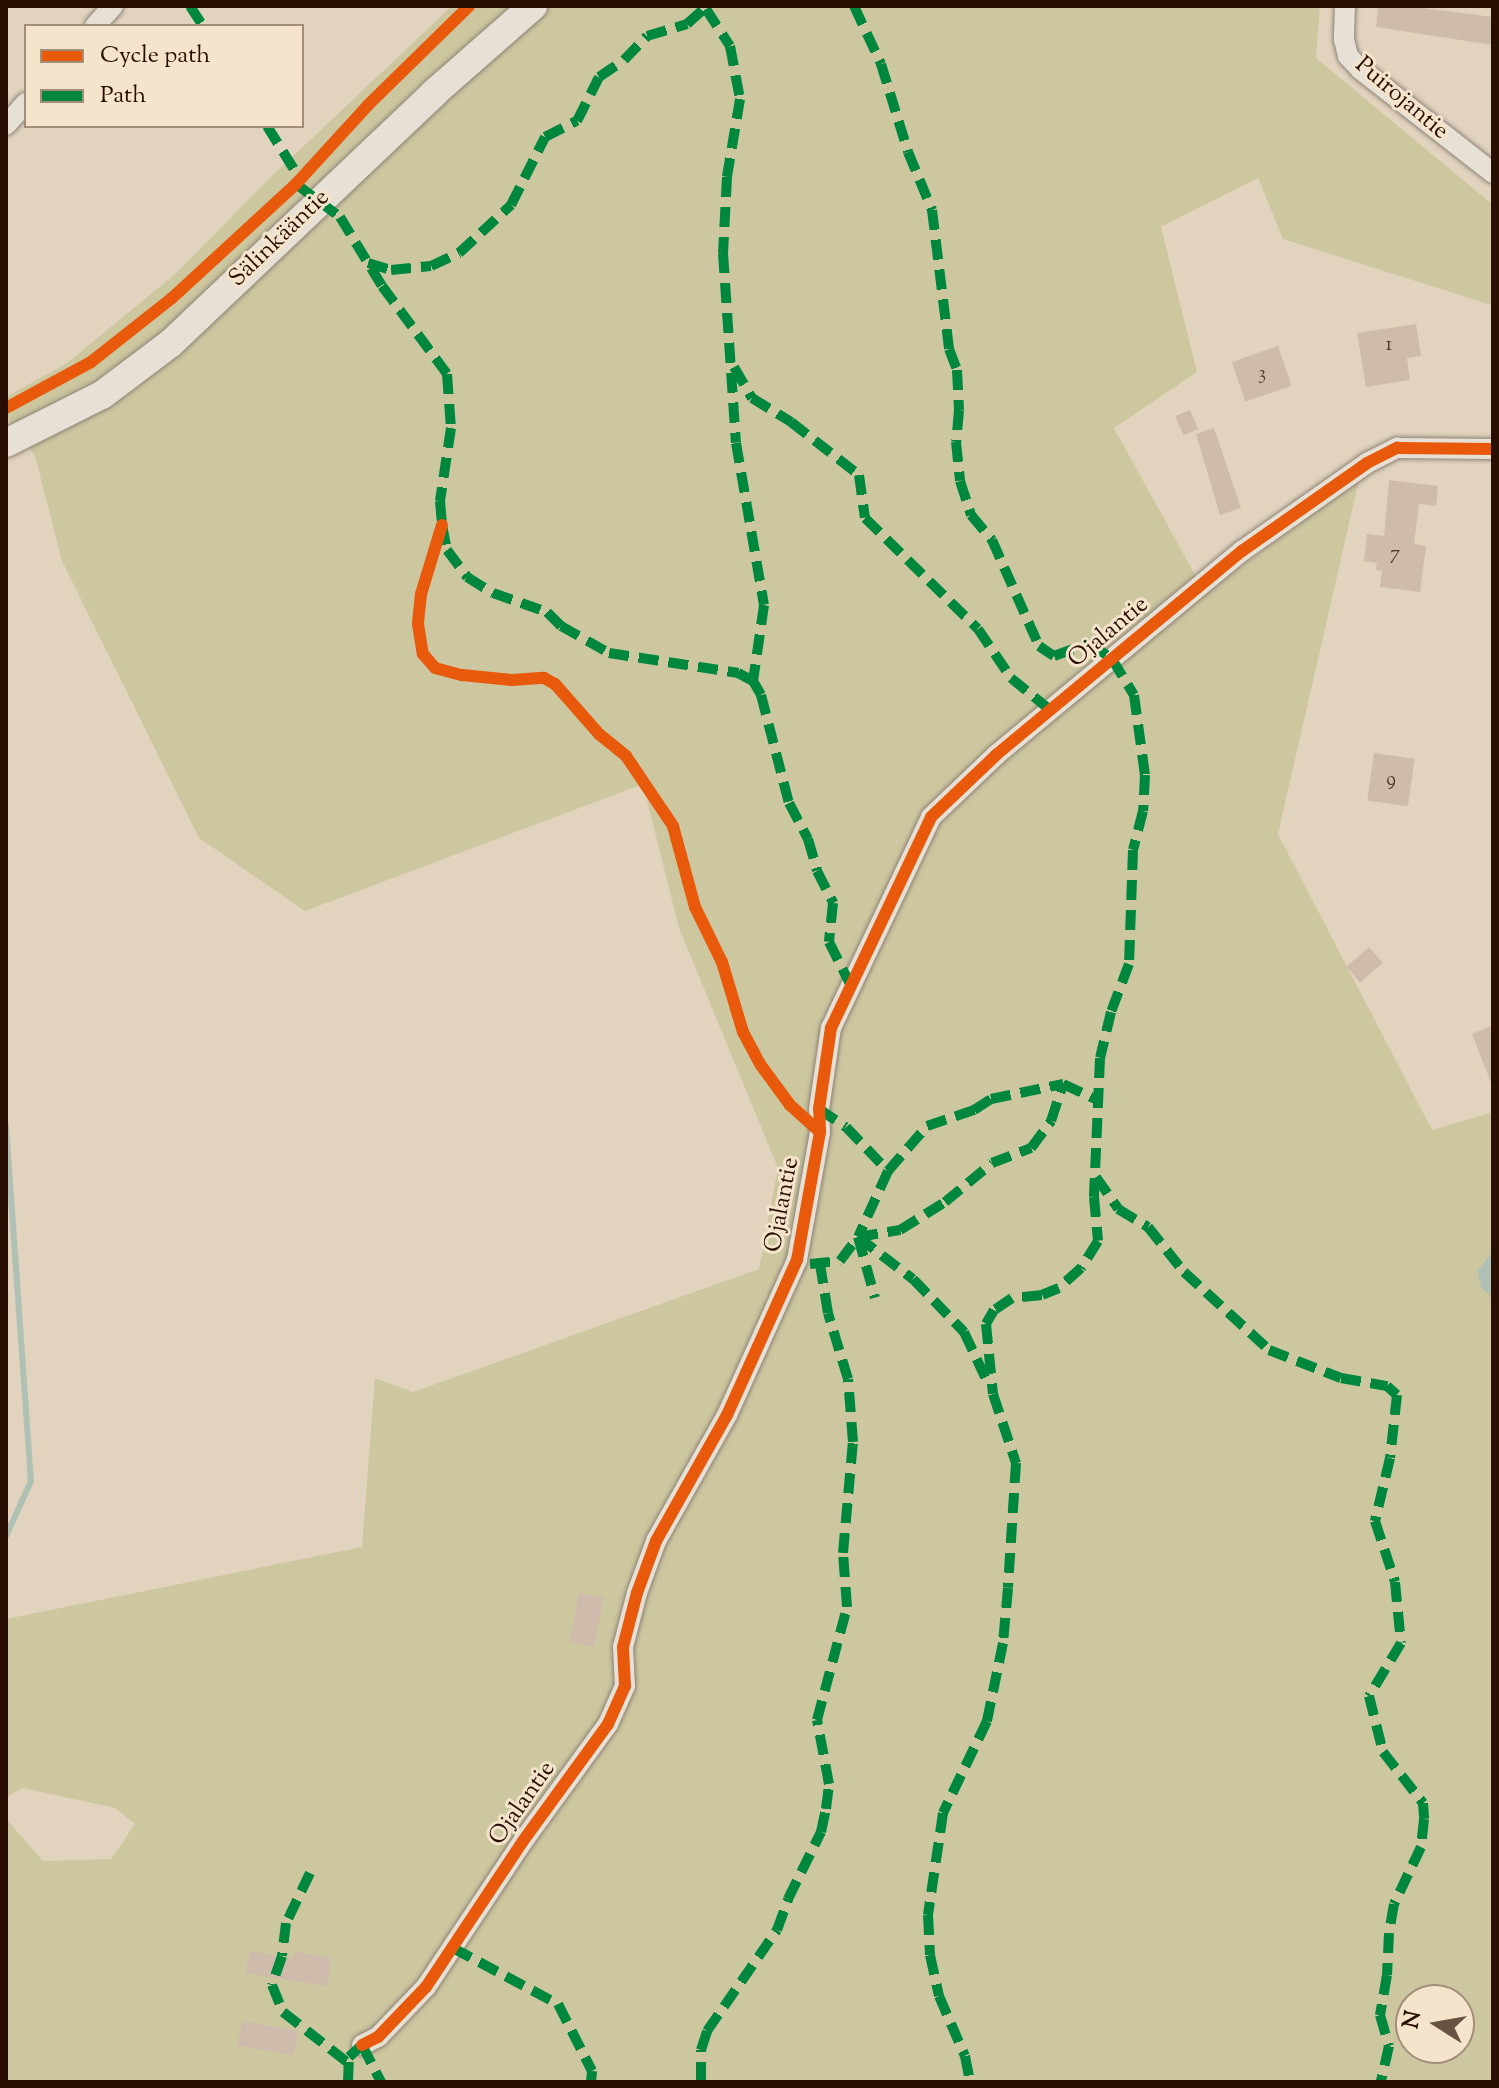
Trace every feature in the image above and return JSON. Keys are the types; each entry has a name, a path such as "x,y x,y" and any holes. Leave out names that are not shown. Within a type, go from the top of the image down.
{"street":[{"path":"97,24 113,6"},
{"name":"Sälinkääntie","path":"6,443 102,395 171,343 423,103 533,6"},
{"name":"Puirojantie","path":"1345,6 1344,39 1348,56 1360,69 1493,173"},
{"path":"6,125 24,105"},
{"name":"Ojalantie","path":"362,2045 378,2037 426,1987 523,1841 608,1724 625,1686 623,1647 637,1593 656,1541 727,1415 797,1260 820,1132 819,1109 831,1028 931,817 996,755 1242,551 1367,463 1397,448 1493,449"}],"shaded area":[{"path":"452,6 1320,6 1316,58 1493,205 1491,305 1283,239 1258,178 1161,227 1197,372 1114,428 1205,593 1359,480 1278,834 1432,1130 1493,1112 1493,2082 6,2082 6,1819 43,1861 111,1859 135,1824 115,1808 23,1788 6,1797 6,1619 362,1547 375,1378 413,1392 759,1269 778,1168 679,928 643,784 305,911 199,838 62,561 35,456 6,416 6,397 67,363 174,275 271,177"},
{"path":"1493,1252 1493,1298 1481,1287 1477,1271"}],"building":[{"path":"1378,6 1407,6 1493,17 1493,45 1376,27"},
{"path":"1416,324 1421,356 1407,358 1410,380 1366,387 1357,333"},
{"path":"1278,346 1292,386 1245,402 1232,362"},
{"path":"1190,410 1198,429 1183,436 1175,416"},
{"path":"1214,428 1241,508 1220,515 1196,434"},
{"path":"1389,480 1438,486 1436,506 1419,504 1414,544 1426,546 1420,592 1380,587 1382,571 1376,570 1377,563 1364,561 1367,534 1384,536"},
{"path":"1374,753 1415,759 1408,806 1367,801"},
{"path":"1369,947 1383,963 1360,983 1346,967"},
{"path":"1493,1025 1493,1085 1492,1085 1472,1034"},
{"path":"579,1593 604,1598 594,1647 569,1642"},
{"path":"250,1951 294,1959 295,1952 331,1958 327,1986 245,1973"},
{"path":"242,2021 298,2031 294,2056 238,2046"}],"waterway":[{"path":"6,1125 31,1481 6,1536"}],"marked path":[{"path":"190,6 202,24"},
{"path":"368,263 391,270 431,266 459,253 511,205 545,137 577,121 599,77 624,60 647,36 687,24 707,6"},
{"path":"854,6 881,64 908,152 932,210 949,349 957,370 959,410 956,442 960,481 971,515 992,540 1039,646 1054,656 1090,643 1112,659 1134,695 1145,775 1143,811 1133,850 1129,964 1111,1012 1100,1058 1094,1197 1098,1241 1081,1268 1059,1288 1042,1295 1012,1298 994,1310 986,1324 993,1394 1016,1463 1003,1643 987,1721 943,1813 928,1915 930,1955 939,1996 965,2056 970,2082"},
{"path":"706,9 730,46 740,99 727,177 723,253 736,443 764,605 753,681"},
{"path":"268,128 300,179"},
{"path":"296,184 340,217 382,286 447,374 451,428 440,501 442,525 447,550 467,577 493,593 547,612 561,626 609,653 738,673 753,681 761,695 789,803 808,839 817,871 833,903 829,942 850,984"},
{"path":"734,367 752,398 791,422 859,475 865,518 978,629 1011,678 1050,710"},
{"path":"888,1171 927,1126 974,1110 991,1099 1063,1084 1097,1100"},
{"path":"858,1237 900,1230 945,1202 992,1163 1031,1148 1051,1121 1063,1084"},
{"path":"819,1109 846,1127 888,1171 858,1237 875,1298"},
{"path":"1096,1177 1118,1209 1148,1227 1184,1272 1269,1350 1341,1378 1387,1386 1397,1395 1390,1458 1375,1521 1395,1582 1401,1643 1369,1696 1383,1752 1423,1803 1424,1819 1421,1847 1394,1904 1389,1933 1387,1975 1380,2015 1389,2046 1381,2082"},
{"path":"858,1237 913,1279 964,1332 986,1379"},
{"path":"810,1264 840,1261 858,1237"},
{"path":"701,2082 701,2050 707,2031 777,1930 788,1899 821,1832 826,1809 829,1784 817,1720 847,1607 843,1553 853,1442 848,1379 828,1313 820,1264"},
{"path":"310,1873 286,1923 282,1956 272,1985 283,2012 347,2062"},
{"path":"453,1948 558,2004 592,2071 591,2082"},
{"path":"348,2082 349,2057 362,2045 381,2082"}],"cycle path":[{"path":"6,408 91,362 172,298 296,184 369,104 469,6"},
{"path":"362,2045 378,2037 426,1987 523,1841 608,1724 625,1686 623,1647 637,1593 656,1541 727,1415 797,1260 820,1132 819,1109 831,1028 931,817 996,755 1242,551 1367,463 1397,448 1493,449"},
{"path":"442,525 421,594 418,624 423,654 435,668 462,675 512,680 544,678 555,684 599,734 626,756 673,826 695,907 722,962 743,1032 760,1064 790,1105 820,1132"}]}
